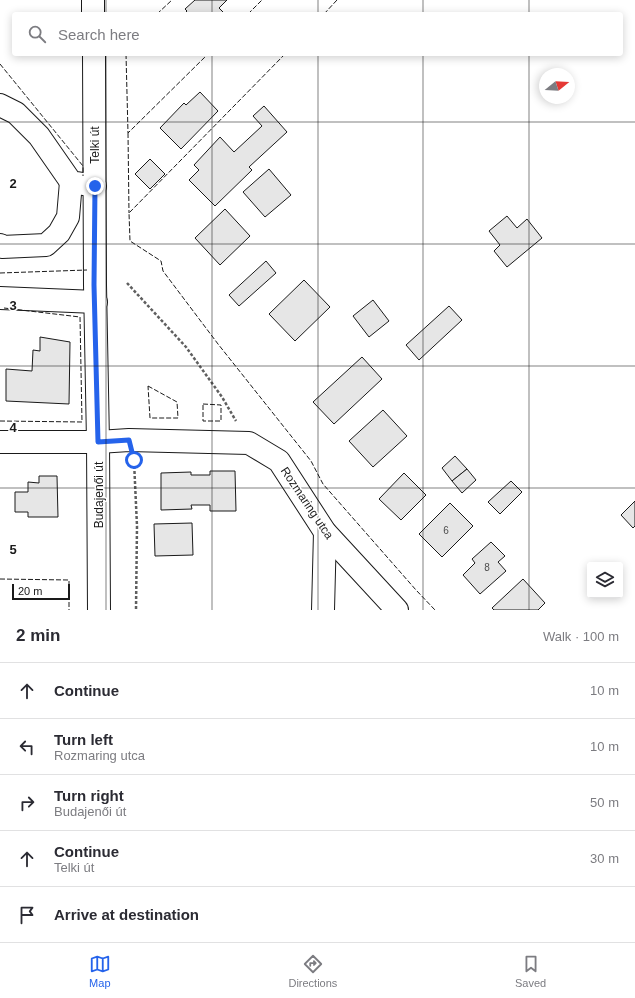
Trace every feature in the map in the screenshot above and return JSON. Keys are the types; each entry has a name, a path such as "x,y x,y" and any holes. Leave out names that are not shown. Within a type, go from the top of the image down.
{"street":[{"path":"93,0 93,12"},
{"name":"Telki út","path":"94,56 95,294"},
{"path":"0,245 2,247 46,245 59,234 68,217 71,182 39,136 16,113 1,107"},
{"path":"71,182 95,186"},
{"path":"0,298 95,294"},
{"name":"Budajenői út","path":"95,294 99,610"},
{"name":"Rozmaring utca","path":"0,442 98,442 129,440 249,443 279,461 325,532 397,610"},
{"path":"323,610 325,532"}],"path":[{"path":"127,283 186,347 222,397 249,443"},
{"path":"129,440 134,460 135,475 137,526 136,610"}],"building":[{"path":"195,0 227,0 219,8 223,12 186,12 187,11 185,9"},
{"path":"200,92 218,111 181,149 160,128 184,103 186,105"},
{"path":"264,106 287,132 249,167 252,170 215,206 189,180 199,170 194,165 220,137 234,152 262,126 253,116"},
{"path":"150,159 165,174 150,189 135,174"},
{"path":"269,169 291,195 265,217 243,192"},
{"path":"225,209 250,236 220,265 195,238"},
{"path":"507,216 517,228 527,219 542,238 507,267 494,251 500,245 489,231"},
{"path":"266,261 276,273 239,306 229,295"},
{"path":"304,280 330,307 295,341 269,314"},
{"path":"373,300 389,321 369,337 353,316"},
{"path":"449,306 462,320 419,360 406,345"},
{"path":"40,337 70,342 69,404 6,401 6,369 32,371 33,350 40,351"},
{"path":"362,357 382,379 334,424 313,402"},
{"path":"383,410 407,436 373,467 349,441"},
{"path":"455,456 467,469 452,481 442,468"},
{"path":"467,469 476,480 462,493 452,481"},
{"path":"210,471 235,471 236,511 210,511 210,505 191,505 192,509 161,510 161,473 191,472 191,475 210,475"},
{"path":"404,473 426,495 401,520 379,499"},
{"path":"39,476 57,476 58,517 28,517 28,512 15,512 15,492 28,492 28,482 39,483"},
{"path":"511,481 522,492 500,514 488,502"},
{"path":"635,501 635,526 633,528 621,515"},
{"path":"450,503 473,526 442,557 419,534"},
{"path":"192,523 193,555 155,556 154,524"},
{"path":"491,542 505,556 498,562 506,571 480,594 463,575 475,563 472,559"},
{"path":"523,579 545,603 538,610 494,610 492,608"}],"fence":[{"path":"159,12 172,0"},
{"path":"250,12 262,0"},
{"path":"326,12 337,0"},
{"path":"126,56 128,133 206,56"},
{"path":"283,56 129,213 130,241 161,261 163,271 218,344 311,461 323,484 435,610"},
{"path":"0,64 83,166 83,176"},
{"path":"128,133 129,213"},
{"path":"0,273 87,270"},
{"path":"0,421 82,422 80,317 4,308"},
{"path":"148,386 177,402 178,418 150,418 148,386"},
{"path":"203,404 221,405 221,421 203,421 203,404"},
{"path":"0,579 69,580 69,610"}],"route":[{"path":"95,186 94,285 96,302 98,442 129,440 134,460"}]}
